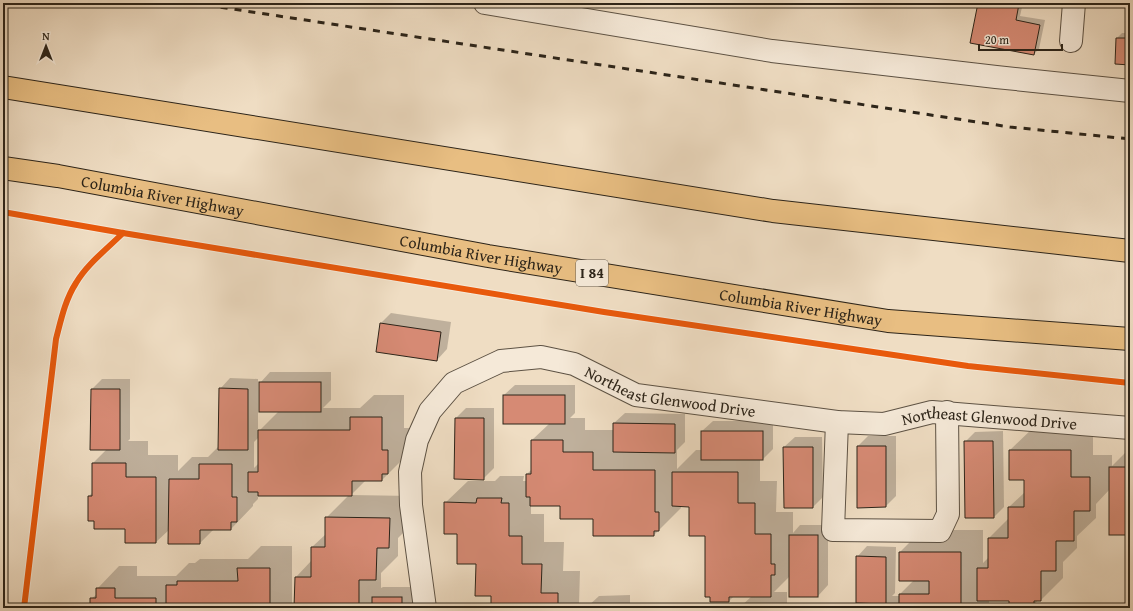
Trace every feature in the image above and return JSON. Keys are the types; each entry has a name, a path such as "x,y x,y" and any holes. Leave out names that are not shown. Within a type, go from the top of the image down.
{"highway":[{"path":"3,87 773,211 1130,251"},
{"name":"Columbia River Highway","path":"3,168 58,176 488,256 888,321 1130,339"}],"street":[{"path":"485,3 772,51 1130,91"},
{"path":"1071,41 1074,3"},
{"name":"Northeast Glenwood Drive","path":"425,608 411,505 410,472 416,440 430,411 454,383 501,361 541,357 574,364 636,395 838,422 884,424 932,412 946,412 1130,428"},
{"path":"838,422 833,530 940,531 948,514 946,412"}],"building":[{"path":"978,3 1019,4 1016,20 1040,25 1034,55 970,43"},
{"path":"1116,38 1130,38 1130,65 1115,64"},
{"path":"380,323 441,332 437,361 376,352"},
{"path":"259,382 321,382 321,412 259,412"},
{"path":"219,388 248,389 248,450 218,450"},
{"path":"91,389 120,389 120,450 90,450"},
{"path":"503,395 565,395 565,424 503,424"},
{"path":"350,417 382,417 382,450 388,450 388,474 382,474 382,481 352,481 352,496 258,496 258,492 248,492 248,472 258,472 258,430 350,430"},
{"path":"455,418 484,418 484,480 454,479"},
{"path":"613,423 675,424 675,453 613,452"},
{"path":"701,431 763,431 763,460 701,460"},
{"path":"531,440 563,440 563,452 593,452 593,470 655,470 655,512 659,512 659,531 654,531 654,536 593,536 593,519 560,519 560,506 530,506 530,497 526,497 526,474 531,474"},
{"path":"964,441 993,441 994,518 965,518"},
{"path":"857,446 886,446 886,507 857,508"},
{"path":"783,447 813,447 813,508 784,508"},
{"path":"1009,450 1071,450 1071,477 1090,477 1090,511 1074,511 1074,541 1056,541 1056,571 1041,571 1041,601 1034,601 1034,606 1009,606 1009,601 977,601 977,568 988,568 988,538 1008,538 1008,507 1024,507 1024,480 1009,480"},
{"path":"92,463 126,463 126,477 156,477 156,543 125,543 125,529 94,529 94,521 88,521 88,496 92,496"},
{"path":"199,464 232,464 232,497 237,497 237,522 231,522 231,530 200,530 200,544 168,544 169,479 199,479"},
{"path":"1109,467 1130,467 1130,535 1109,535"},
{"path":"672,472 738,472 738,503 755,503 755,534 771,534 771,564 775,564 775,575 771,575 771,597 729,597 729,602 710,602 710,597 705,597 705,536 689,536 689,507 672,506"},
{"path":"477,498 502,498 501,503 509,503 509,536 522,536 522,564 542,564 541,593 558,593 558,608 491,608 491,596 475,596 476,564 457,564 457,534 444,534 444,502 476,503"},
{"path":"325,517 390,518 389,548 377,548 376,580 359,580 359,608 294,608 295,577 311,577 311,547 325,547"},
{"path":"789,535 818,535 818,597 789,597"},
{"path":"899,552 961,552 961,608 899,608 899,594 929,594 929,581 899,581"},
{"path":"856,556 886,557 886,604 856,603"},
{"path":"237,568 270,568 270,608 176,608 176,604 166,604 166,585 177,585 177,581 238,581"},
{"path":"96,588 115,588 115,598 156,598 156,608 90,608 90,598 96,598"},
{"path":"372,597 402,597 402,608 372,608"}],"railway":[{"path":"193,3 1010,127 1130,139"}],"cycle path":[{"path":"3,212 604,312 968,366 1130,383"},
{"path":"24,608 56,339 64,310 72,290 91,263 123,233"}]}
